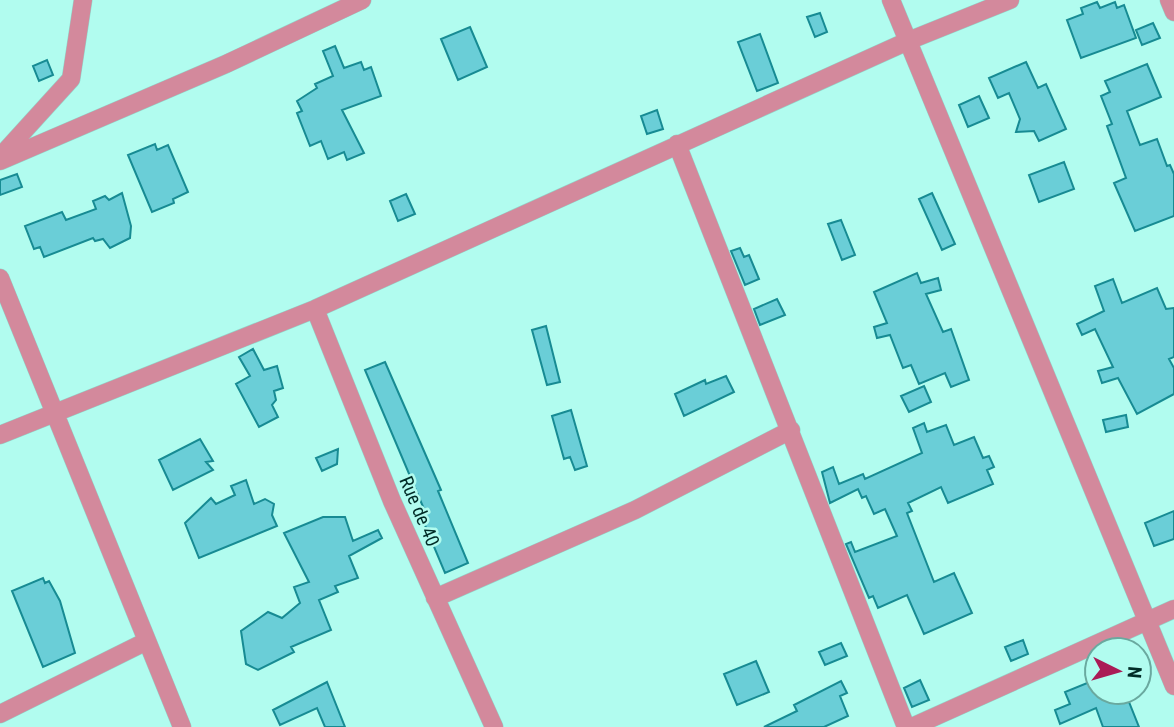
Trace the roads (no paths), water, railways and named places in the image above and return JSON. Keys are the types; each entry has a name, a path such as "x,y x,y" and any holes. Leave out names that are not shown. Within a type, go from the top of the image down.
{"street":[{"path":"0,159 71,79 83,0"},
{"path":"0,159 226,64 362,0"},
{"path":"891,0 1174,686"},
{"path":"0,435 315,309 447,252 677,144 908,41 1010,0"},
{"path":"1169,0 1174,12"},
{"path":"677,144 906,727"},
{"path":"0,278 182,727"},
{"name":"Rue de 40","path":"315,309 392,501 494,727"},
{"path":"435,598 635,510 791,430"},
{"path":"912,727 1174,609"},
{"path":"0,714 147,641"}]}
